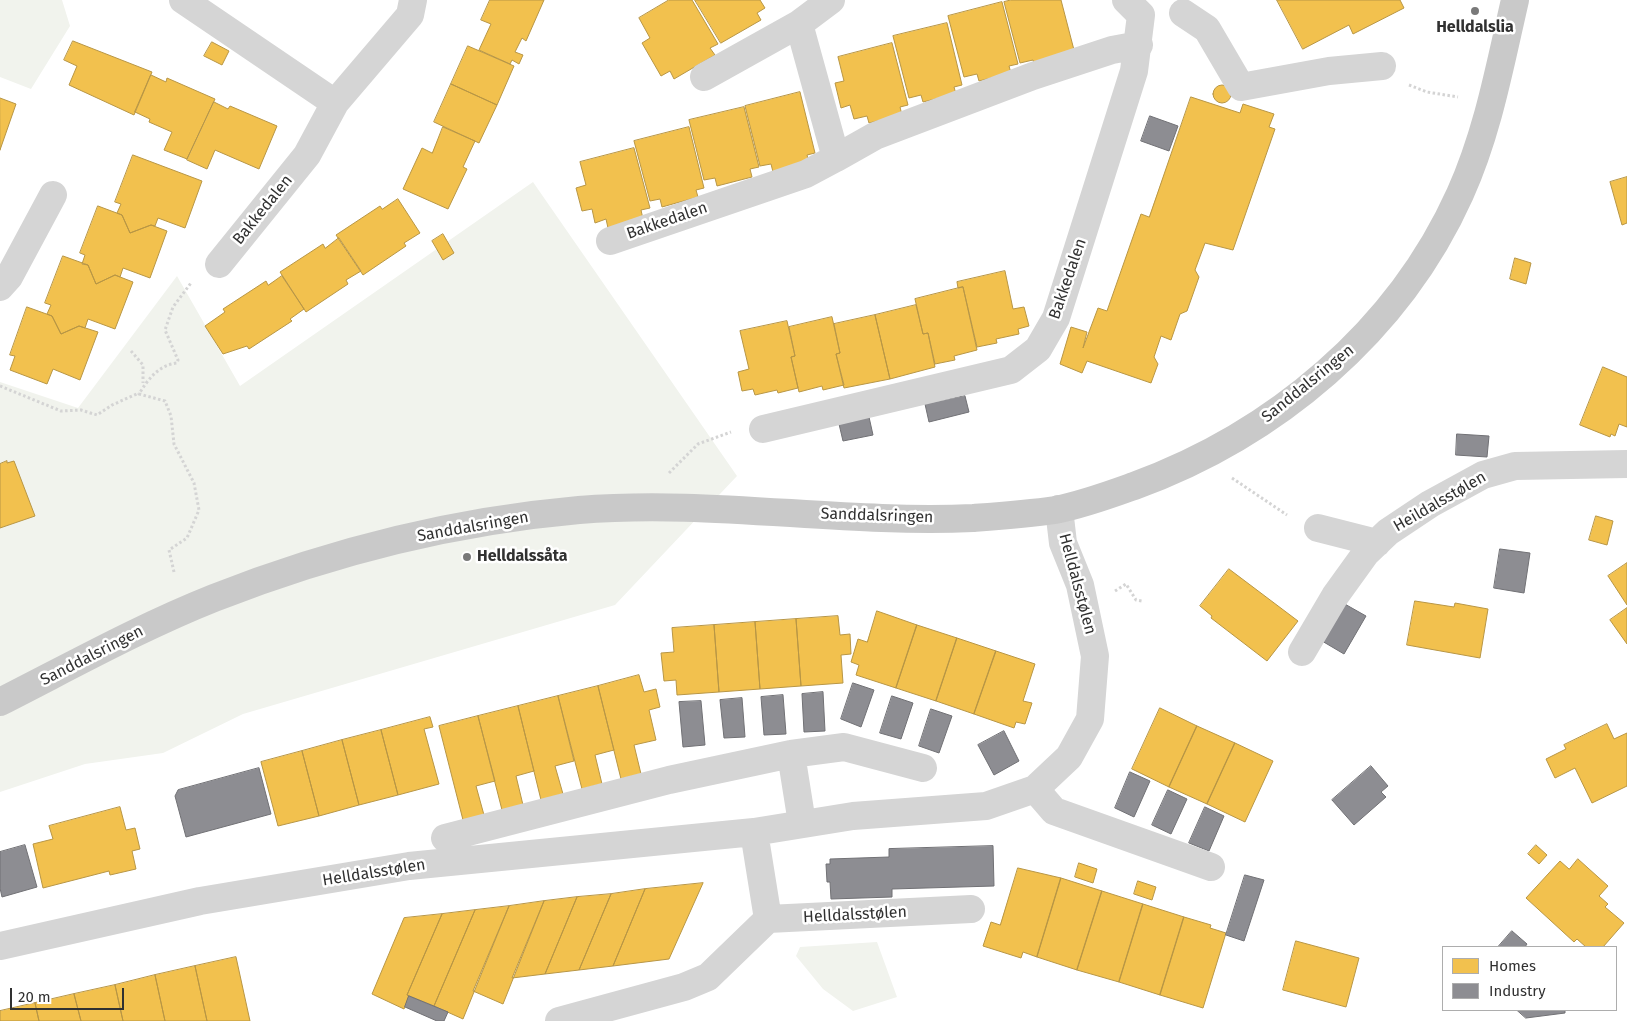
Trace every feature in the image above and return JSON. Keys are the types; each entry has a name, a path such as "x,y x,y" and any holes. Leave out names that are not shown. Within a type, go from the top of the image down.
{"main road":[{"name":"Sanddalsringen","path":"0,702 114,644 213,598 297,568 361,549 493,521 579,510 638,507 906,518 970,518 1059,509 1112,494 1163,475 1214,451 1274,415 1323,376 1361,340 1395,299 1427,254 1459,197 1477,153 1494,91 1515,0"}],"street":[{"path":"183,0 335,102"},
{"name":"Bakkedalen","path":"219,264 307,155 335,102 410,15 413,0"},
{"path":"704,77 799,24 831,0"},
{"name":"Bakkedalen","path":"763,429 1011,370 1038,349 1056,318 1134,71 1139,44 1133,8 1189,7 1207,29 1241,87 1328,71 1378,66"},
{"path":"799,24 836,158"},
{"name":"Bakkedalen","path":"610,241 806,174 875,136 1033,76 1112,50 1139,44"},
{"path":"0,287 9,277 53,195"},
{"name":"Heildalsstølen","path":"1302,652 1335,596 1366,553 1388,532 1430,504 1483,475 1515,466 1627,464"},
{"name":"Helldalsstølen","path":"0,946 200,901 409,866 754,832 853,816 986,806 1035,789 1069,757 1090,719 1095,656 1080,585 1063,543 1059,509"},
{"name":"Heildalsstølen","path":"1318,528 1377,542"},
{"path":"445,838 669,780 791,754 844,747 923,768"},
{"path":"791,754 802,823"},
{"path":"1035,789 1054,811 1211,867"},
{"path":"558,1021 684,988 708,977 768,919 754,832"},
{"name":"Helldalsstølen","path":"768,919 971,909"}],"path":[{"path":"1378,66 1386,74 1427,92 1461,98"},
{"path":"139,394 150,376 170,364 177,363 178,360 165,330 173,307 208,262 219,264"},
{"path":"131,351 143,365 144,381 139,394"},
{"path":"0,386 61,411 81,410 97,415 112,404 139,394 165,401 171,416 174,444 194,483 199,510 188,538 169,550 174,572"},
{"path":"667,476 680,460 698,444 726,433 746,428 763,429"},
{"path":"1228,474 1296,520 1318,528"},
{"path":"1108,595 1126,584 1136,600 1142,601"}],"shaded area":[{"path":"0,0 62,0 70,26 31,89 0,77"},
{"path":"533,182 737,476 615,605 243,714 163,753 85,764 0,792 0,382 78,408 177,276 240,386"},
{"path":"877,942 897,997 853,1011 823,989 796,956 800,947"}],"building: Homes":[{"path":"490,0 544,0 526,41 522,38 515,52 523,55 519,64 512,60 510,64 479,50 491,24 481,20"},
{"path":"669,0 692,0 718,44 710,48 715,55 674,79 670,71 661,76 642,43 650,38 639,18"},
{"path":"695,0 760,0 765,8 757,13 761,20 721,43"},
{"path":"1011,0 1061,0 1074,50 1035,67 1033,60 1020,63 1004,2"},
{"path":"1277,0 1400,0 1404,8 1353,34 1349,25 1303,49"},
{"path":"1002,2 1018,64 1009,66 1011,73 979,81 977,74 964,77 948,16"},
{"path":"947,23 962,85 954,87 956,94 923,102 921,95 909,98 893,36"},
{"path":"73,41 152,72 134,115 69,85 77,66 64,60"},
{"path":"212,42 229,51 222,65 204,56"},
{"path":"892,43 908,105 900,107 902,115 869,123 867,116 854,119 850,105 841,108 835,83 844,81 838,57"},
{"path":"468,46 514,66 497,105 451,84"},
{"path":"151,75 166,82 167,78 215,99 187,159 164,150 172,132 149,122 150,119 135,112"},
{"path":"451,84 497,105 479,143 434,122"},
{"path":"1222,85 1228,88 1231,94 1228,100 1222,103 1216,100 1213,94 1216,88"},
{"path":"800,92 815,153 807,155 809,163 773,172 771,164 760,166 745,106"},
{"path":"1191,97 1240,113 1243,104 1274,114 1269,127 1275,129 1233,250 1205,243 1195,270 1199,277 1187,311 1180,314 1171,340 1161,336 1154,357 1158,364 1151,383 1087,361 1082,373 1060,364 1071,327 1087,332 1083,348 1098,308 1107,311 1141,214 1149,217"},
{"path":"0,98 16,104 0,150"},
{"path":"214,102 228,109 230,106 277,126 259,169 215,150 207,169 187,160"},
{"path":"744,107 759,167 750,169 752,177 717,186 715,178 704,180 689,120"},
{"path":"443,127 475,141 463,167 467,169 448,209 403,189 422,148 432,153"},
{"path":"689,127 704,188 696,190 698,197 662,207 660,199 650,201 634,141"},
{"path":"634,148 650,208 641,210 643,219 608,228 606,219 595,223 592,209 582,211 576,188 586,185 580,162"},
{"path":"133,155 202,181 185,228 158,218 155,226 151,225 130,233 122,215 117,213 121,204 115,202"},
{"path":"1627,177 1627,223 1622,225 1610,182"},
{"path":"398,199 420,233 404,243 406,246 363,275 336,235 380,206 382,209"},
{"path":"98,206 122,215 130,233 151,225 167,231 150,278 123,268 120,277 115,275 96,284 88,265 82,264 85,255 80,253"},
{"path":"443,234 454,253 443,260 432,241"},
{"path":"339,238 361,271 346,280 348,284 306,312 280,272 323,244 325,248"},
{"path":"63,256 88,265 96,284 115,275 133,282 115,329 88,319 85,328 79,326 61,334 52,316 47,314 51,305 45,303"},
{"path":"1515,258 1531,263 1526,284 1510,279"},
{"path":"1005,271 1013,309 1024,307 1029,326 1018,329 1019,334 996,339 997,343 977,347 963,287 958,288 957,282"},
{"path":"282,276 304,309 290,319 292,321 249,349 247,346 223,354 205,326 225,312 223,309 266,281 268,285"},
{"path":"963,287 977,350 954,356 955,360 935,364 928,333 923,334 915,299"},
{"path":"916,305 923,334 928,333 935,367 890,379 875,315"},
{"path":"27,307 52,316 61,334 79,326 98,332 80,380 53,369 47,384 10,370 15,356 10,355"},
{"path":"875,315 890,379 844,388 836,354 840,353 834,324"},
{"path":"832,317 840,353 836,354 844,385 823,390 822,386 799,392 791,357 795,356 789,327"},
{"path":"787,321 795,356 791,357 798,388 778,393 777,390 755,395 753,389 742,391 738,372 749,369 740,331"},
{"path":"1603,367 1627,377 1627,427 1619,424 1615,436 1611,434 1610,437 1580,425"},
{"path":"7,461 7,463 14,461 35,516 0,528 0,464"},
{"path":"1596,516 1613,521 1607,545 1589,540"},
{"path":"1627,563 1627,605 1608,576"},
{"path":"1229,569 1298,621 1267,661 1211,618 1212,616 1200,606"},
{"path":"1415,601 1454,607 1455,603 1488,609 1480,658 1407,645"},
{"path":"1627,608 1627,644 1610,620"},
{"path":"877,611 917,625 896,688 856,675 859,665 851,662 858,639 867,642"},
{"path":"838,616 840,635 850,634 851,654 841,655 843,683 801,686 796,619"},
{"path":"796,619 801,686 760,689 755,622"},
{"path":"755,622 760,689 719,692 714,625"},
{"path":"714,625 719,692 677,695 676,680 664,681 661,653 674,652 672,628"},
{"path":"917,625 957,638 936,701 896,688"},
{"path":"957,638 996,651 974,714 936,701"},
{"path":"996,651 1035,664 1023,701 1032,703 1025,724 1016,722 1014,728 974,714"},
{"path":"639,675 644,692 656,689 660,707 649,710 656,740 634,745 641,774 621,779 598,686"},
{"path":"598,686 614,750 595,755 602,784 582,789 558,696"},
{"path":"558,696 574,761 555,766 563,794 541,800 518,706"},
{"path":"518,706 534,771 516,776 523,805 502,810 478,716"},
{"path":"1160,708 1197,726 1169,787 1132,769"},
{"path":"478,716 495,781 476,786 484,815 463,820 439,726"},
{"path":"430,717 433,727 424,729 439,784 398,795 381,730"},
{"path":"1607,724 1614,739 1627,733 1627,786 1592,803 1575,768 1555,778 1546,759 1566,749 1564,745"},
{"path":"1197,726 1235,743 1207,804 1169,787"},
{"path":"381,730 398,795 359,805 342,740"},
{"path":"342,740 359,805 319,816 302,751"},
{"path":"1235,743 1273,761 1245,822 1207,804"},
{"path":"302,751 319,816 278,826 261,762"},
{"path":"120,807 126,830 135,828 140,849 132,851 136,869 110,875 109,871 43,888 33,844 53,839 49,826"},
{"path":"1536,845 1547,855 1539,864 1528,854"},
{"path":"1578,859 1608,886 1599,896 1608,904 1605,907 1624,923 1604,946 1585,946 1577,939 1574,942 1526,898 1560,861 1569,869"},
{"path":"1079,863 1097,869 1093,883 1075,877"},
{"path":"1018,868 1061,878 1037,957 1023,952 1021,958 983,946 991,922 1000,925"},
{"path":"1061,878 1102,891 1077,970 1037,957"},
{"path":"1138,881 1156,887 1152,900 1134,894"},
{"path":"703,883 669,959 613,966 645,889"},
{"path":"645,889 613,966 579,970 611,894"},
{"path":"1102,891 1143,904 1119,982 1077,970"},
{"path":"611,894 579,970 545,974 577,897"},
{"path":"577,897 545,974 512,978 544,901"},
{"path":"544,901 503,1004 473,991 509,906"},
{"path":"1143,904 1184,917 1160,995 1119,982"},
{"path":"509,906 463,1019 434,1006 475,910"},
{"path":"475,910 434,1006 407,995 442,914"},
{"path":"442,914 407,995 409,996 404,1009 372,994 404,918"},
{"path":"1184,917 1211,925 1210,928 1226,933 1203,1008 1160,995"},
{"path":"1296,941 1359,958 1346,1007 1283,990"},
{"path":"236,957 250,1021 207,1021 195,966"},
{"path":"195,966 207,1021 165,1021 155,975"},
{"path":"155,975 165,1021 123,1021 115,985"},
{"path":"115,985 123,1021 81,1021 74,994"},
{"path":"74,994 81,1021 39,1021 35,1003"},
{"path":"35,1003 39,1021 0,1021 0,1011"}],"building: Industry":[{"path":"1150,116 1178,126 1169,151 1141,141"},
{"path":"965,396 969,412 929,422 925,404"},
{"path":"869,417 873,435 843,441 839,424"},
{"path":"1457,434 1489,436 1487,457 1456,455"},
{"path":"1500,549 1530,553 1524,593 1494,588"},
{"path":"1343,603 1366,616 1344,654 1322,641"},
{"path":"853,683 874,690 861,727 841,719"},
{"path":"823,692 825,731 804,732 802,694"},
{"path":"783,695 786,734 764,735 761,697"},
{"path":"892,696 913,703 901,739 880,733"},
{"path":"742,698 745,737 724,738 720,700"},
{"path":"701,701 705,745 683,747 679,702"},
{"path":"931,709 952,716 939,753 919,746"},
{"path":"1004,731 1019,761 994,775 978,745"},
{"path":"1371,766 1388,786 1381,792 1386,797 1354,825 1332,800"},
{"path":"259,768 271,814 186,837 175,796 178,790"},
{"path":"1130,772 1150,781 1134,817 1115,808"},
{"path":"1168,790 1187,799 1171,834 1152,825"},
{"path":"1205,807 1224,816 1209,851 1189,843"},
{"path":"25,845 37,887 2,897 0,888 0,852"},
{"path":"993,846 994,886 892,889 892,897 831,899 830,882 827,882 826,864 830,864 830,859 889,857 889,849"},
{"path":"1245,875 1264,880 1244,941 1226,935"},
{"path":"1512,931 1527,944 1526,946 1499,946"},
{"path":"409,996 448,1012 444,1021 437,1021 405,1007"},
{"path":"1518,1011 1565,1011 1565,1013 1526,1018"}],"place":[{"name":"Helldalslia","path":"1475,11"},
{"name":"Helldalssåta","path":"467,557"}]}
